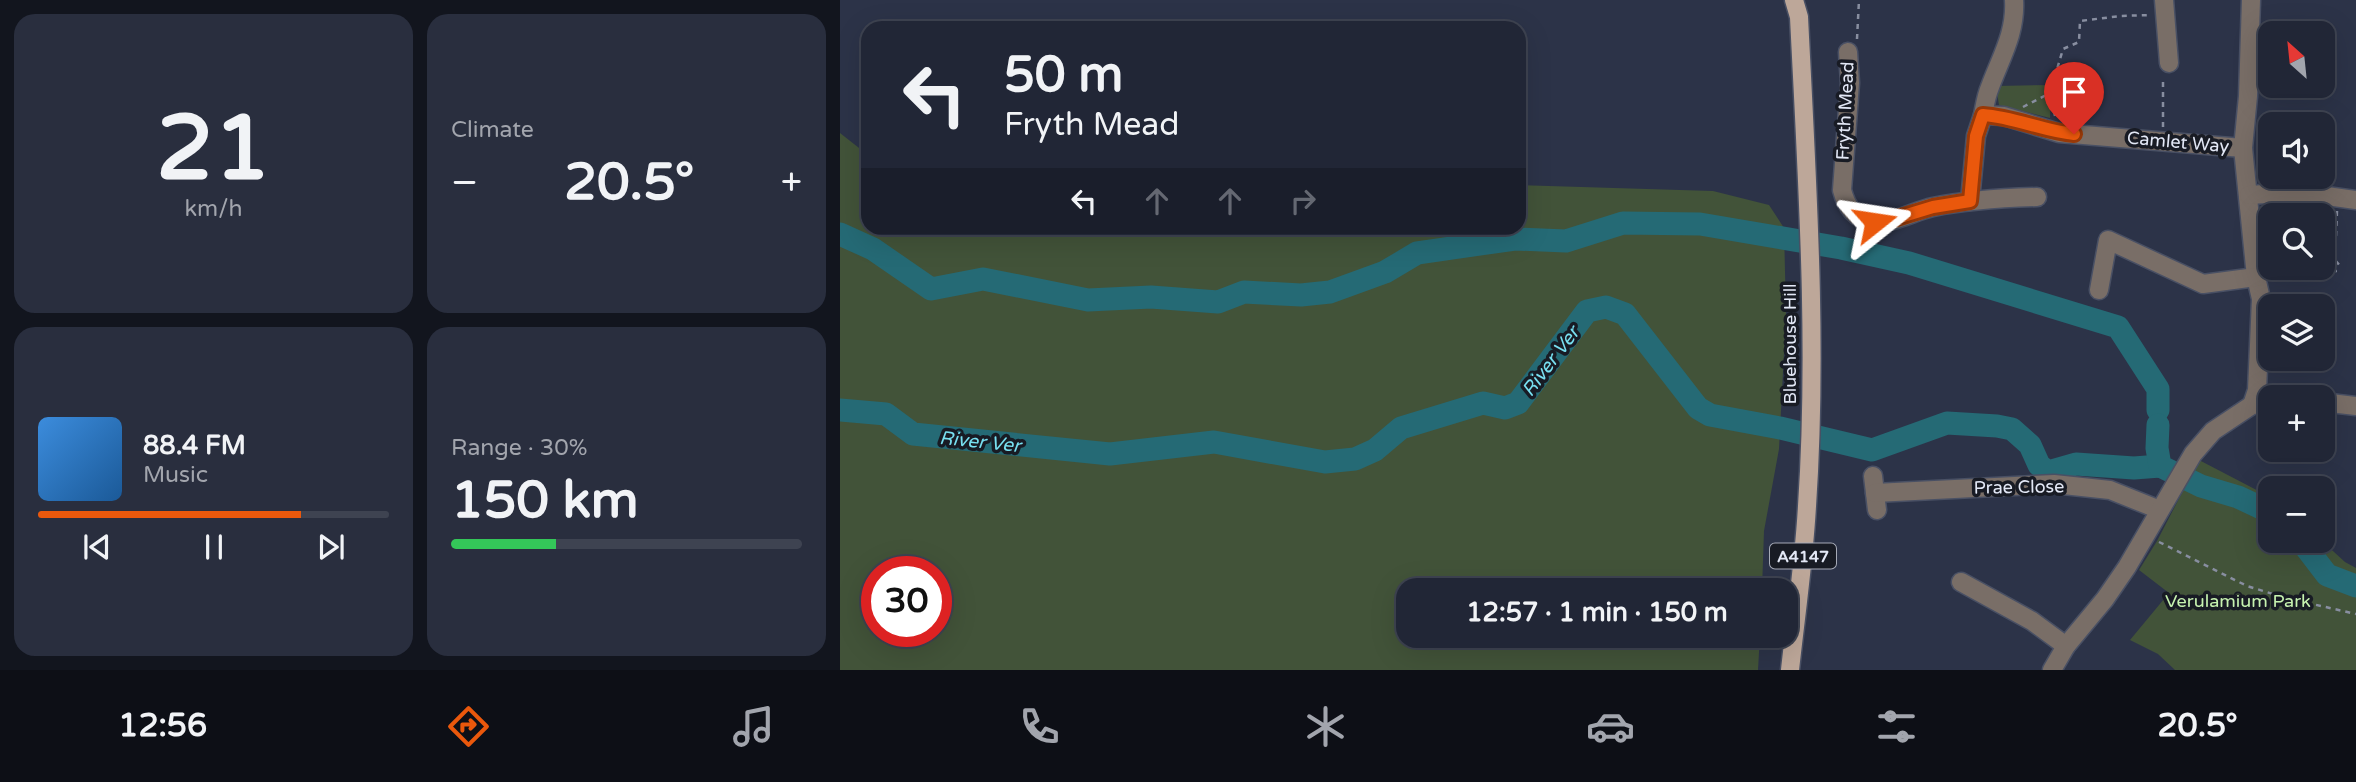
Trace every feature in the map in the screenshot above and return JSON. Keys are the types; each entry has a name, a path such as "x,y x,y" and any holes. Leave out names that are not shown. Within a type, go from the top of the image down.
{"main road":[{"name":"Bluehouse Hill","path":"1790,670 1806,517 1810,435 1811,271 1799,6"}],"street":[{"path":"1970,201 1976,136 1989,89 2008,45 2015,19 2014,0"},
{"path":"2252,0 2243,148 2260,294"},
{"path":"2164,7 2161,45 2169,63"},
{"name":"Fryth Mead","path":"1846,63 1850,83 1842,190 1850,209 1866,220 1887,221 1916,211 1970,201 2027,201"},
{"name":"Camlet Way","path":"1983,115 2004,116 2059,133 2243,148"},
{"path":"2249,195 2298,192 2347,199"},
{"path":"2099,290 2108,240 2203,284 2256,276"},
{"path":"2335,404 2356,406"},
{"path":"2052,670 2066,646 2117,583 2198,447 2213,431 2258,406"},
{"name":"Prae Close","path":"1875,493 2010,486 2078,486 2110,489 2160,510"},
{"path":"1961,582 2032,621 2066,646"}],"path":[{"path":"1846,63 1857,46 1859,0"},
{"path":"2059,133 2050,93 2063,49 2079,42 2080,21 2164,7"},
{"path":"2163,141 2163,68 2169,63"},
{"path":"2004,116 2050,93"},
{"path":"2335,270 2342,270 2335,260 2347,199"},
{"path":"2159,542 2248,586 2356,614"}],"green space":[{"path":"2051,85 2050,118 1999,105 1996,86"},
{"path":"840,133 861,150 861,235 1526,235 1526,185 1713,191 1769,205 1784,228 1786,314 1779,449 1764,531 1762,578 1396,578 1396,648 1759,648 1758,670 840,670"},
{"name":"Verulamium Park","path":"2199,460 2258,491 2258,553 2335,553 2356,568 2356,670 2175,670 2158,654 2130,640 2169,593 2139,570"}],"waterway":[{"name":"River Ver","path":"840,234 873,249 931,289 983,279 1088,300 1151,297 1218,302 1244,292 1301,295 1330,292 1385,272 1417,253 1515,239 1566,241 1623,223 1700,224 1841,248 1909,263 2118,327 2158,389 2158,410"},
{"name":"River Ver","path":"840,410 886,414 913,434 1110,454 1214,442 1325,462 1355,459 1375,450 1401,428 1483,403 1505,408 1518,403 1587,311 1606,307 1625,314 1698,408 1710,415 1872,450 1947,423 1997,426 2012,429 2030,445 2039,465 2048,472 2076,464 2134,468 2160,466"},
{"name":"River Ver","path":"2158,425 2157,448 2160,466 2201,486 2258,506"},
{"name":"River Ver","path":"2310,553 2327,575 2356,586"}],"route":[{"path":"1875,222 1933,207 1970,201 1976,136 1983,115 2004,116 2059,133 2074,134"}]}
